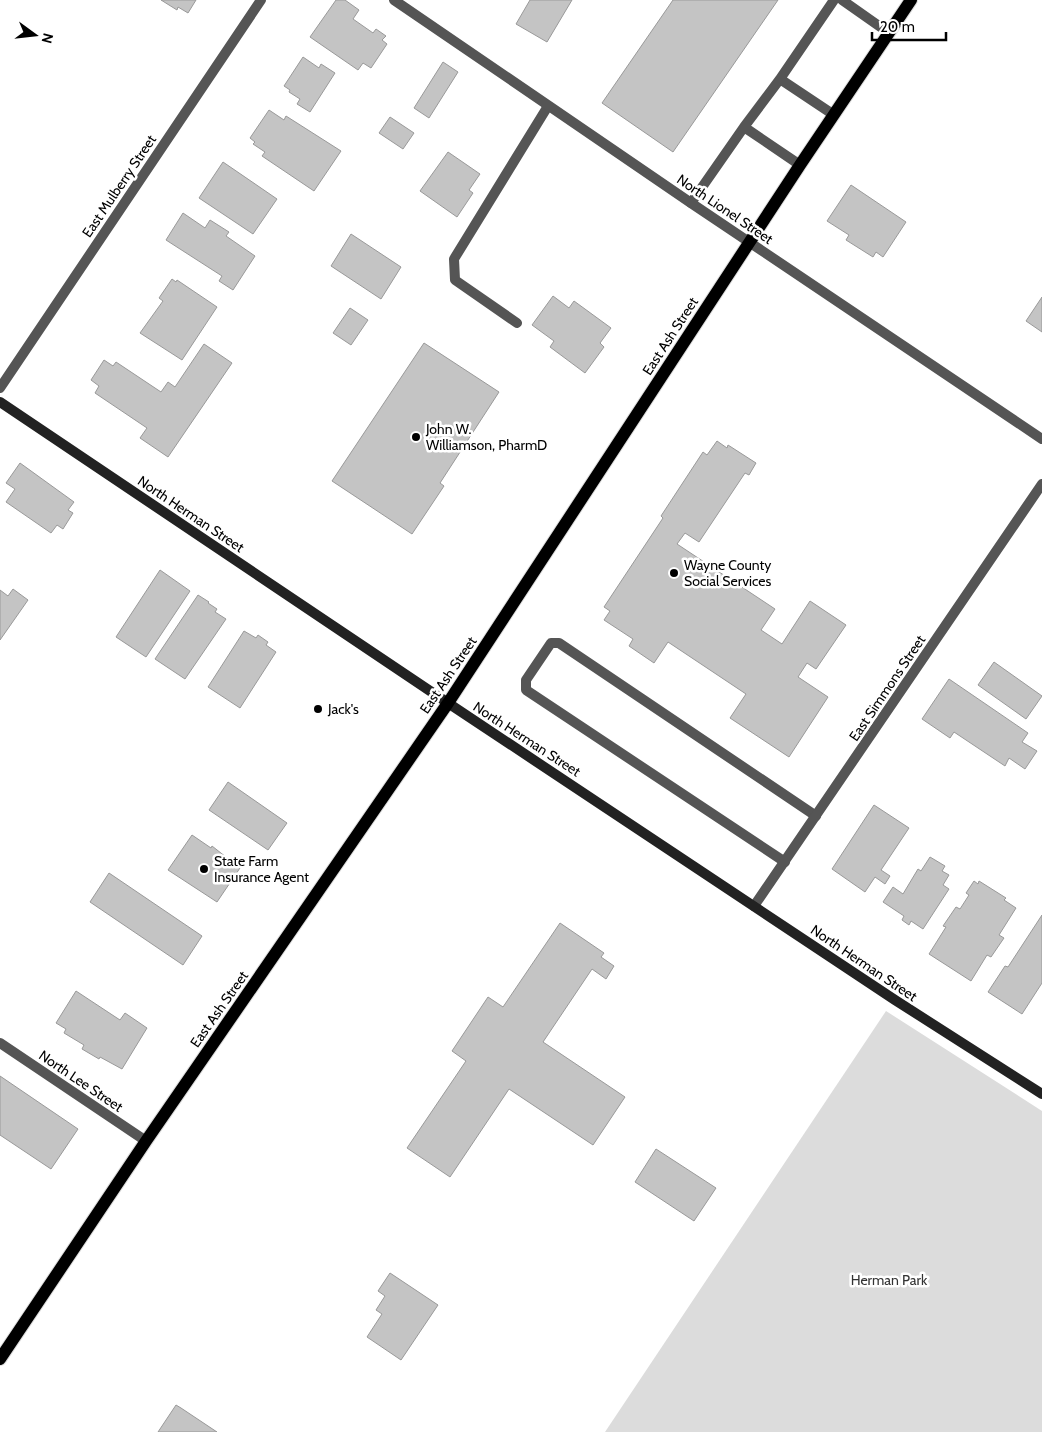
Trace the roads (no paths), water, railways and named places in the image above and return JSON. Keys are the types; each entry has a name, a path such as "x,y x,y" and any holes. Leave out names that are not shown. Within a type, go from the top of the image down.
{"main road":[{"name":"East Ash Street","path":"0,1359 146,1141 448,704 800,165 911,0"},
{"name":"North Herman Street","path":"0,402 448,704 895,1000 1040,1089"}],"street":[{"name":"East Mulberry Street","path":"0,388 261,0"},
{"name":"North Lionel Street","path":"394,0 1042,439"},
{"path":"691,203 834,0"},
{"path":"842,0 889,33"},
{"path":"780,79 834,115"},
{"path":"517,324 455,280 454,258 548,106"},
{"path":"744,127 800,165"},
{"name":"East Simmons Street","path":"754,906 1042,484"},
{"path":"785,862 526,690 526,680 551,643 559,643 816,816"},
{"name":"North Lee Street","path":"0,1043 146,1141"}],"place":[{"name":"John W. Williamson, PharmD","path":"416,437"},
{"name":"Wayne County Social Services","path":"674,573"},
{"name":"Jack's","path":"318,709"},
{"name":"State Farm Insurance Agent","path":"204,869"}],"park label":[{"name":"Herman Park","path":"889,1280"}]}
